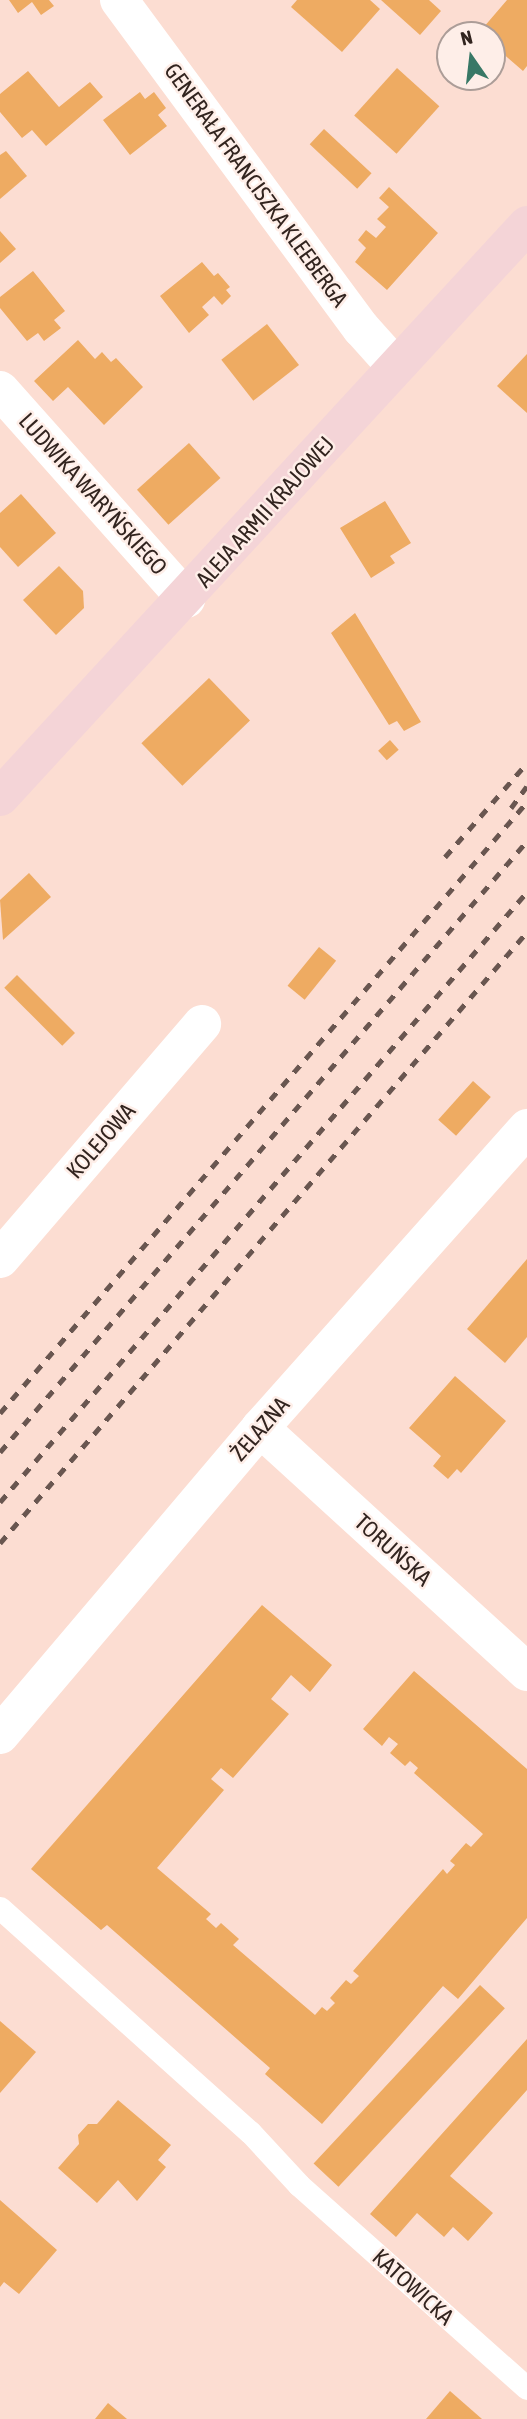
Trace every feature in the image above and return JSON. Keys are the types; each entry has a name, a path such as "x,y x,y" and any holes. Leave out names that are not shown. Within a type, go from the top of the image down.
{"street":[{"name":"GENERAŁA FRANCISZKA KLEEBERGA","path":"119,0 361,328 396,367"},
{"name":"ALEJA ARMII KRAJOWEJ","path":"0,797 186,599 527,225"},
{"name":"LUDWIKA WARYŃSKIEGO","path":"0,390 186,599"},
{"name":"KOLEJOWA","path":"0,1259 202,1024"},
{"name":"ŻELAZNA","path":"0,1735 260,1428 527,1128"},
{"name":"TORUŃSKA","path":"260,1428 527,1672"}],"lane":[{"name":"KATOWICKA","path":"0,1908 250,2132 299,2185 527,2388"}],"building":[{"path":"9,0 49,0 54,6 41,15 32,2 18,13"},
{"path":"297,0 370,0 380,9 342,52 291,7"},
{"path":"381,0 429,0 441,11 420,35"},
{"path":"507,0 527,0 527,66 523,71 506,56 506,21 489,21"},
{"path":"397,68 439,106 397,154 354,116"},
{"path":"28,71 59,107 90,82 103,97 46,146 32,130 22,138 0,112 0,94"},
{"path":"140,92 145,99 154,92 166,108 158,115 167,126 130,155 103,120"},
{"path":"324,129 372,173 357,189 310,144"},
{"path":"6,151 27,176 0,199 0,155"},
{"path":"389,187 438,233 387,290 355,262 366,248 358,240 366,230 376,238 386,227 377,219 389,207 379,198"},
{"path":"0,231 16,249 0,263"},
{"path":"202,262 214,276 218,273 230,287 226,290 231,296 222,305 214,296 202,307 209,315 189,333 160,296"},
{"path":"33,271 65,311 54,320 61,328 44,341 38,333 27,341 0,308 0,297"},
{"path":"267,324 299,365 253,401 221,360"},
{"path":"78,340 95,359 102,352 111,362 116,358 143,387 104,425 68,387 53,401 34,381"},
{"path":"527,354 527,413 497,386"},
{"path":"189,443 220,478 168,525 137,490"},
{"path":"21,494 56,533 18,567 0,547 0,513"},
{"path":"385,501 411,543 390,556 395,563 371,578 340,528"},
{"path":"59,566 83,591 84,608 56,635 23,600"},
{"path":"355,613 421,722 404,731 397,721 389,725 331,633"},
{"path":"209,678 250,720 182,786 141,743"},
{"path":"390,740 399,750 387,760 378,751"},
{"path":"29,873 51,897 3,940 0,900"},
{"path":"319,947 336,961 305,1000 288,986"},
{"path":"17,975 75,1033 62,1046 4,988"},
{"path":"473,1081 491,1097 456,1136 438,1120"},
{"path":"527,1259 527,1337 505,1363 467,1329"},
{"path":"455,1376 506,1421 461,1473 457,1469 448,1479 433,1466 441,1456 409,1428"},
{"path":"262,1605 332,1665 310,1692 291,1675 271,1699 289,1714 233,1778 221,1768 211,1779 224,1790 157,1868 211,1914 206,1919 216,1928 221,1923 239,1939 233,1945 315,2015 322,2007 327,2011 335,2003 330,1998 346,1980 351,1984 359,1976 353,1971 443,1869 447,1874 455,1865 450,1861 466,1843 471,1847 483,1834 414,1773 418,1768 410,1761 405,1766 390,1753 398,1744 389,1737 382,1746 363,1729 414,1671 527,1769 527,1918 458,1999 443,1986 322,2124 265,2074 270,2068 107,1925 101,1930 31,1869"},
{"path":"480,1985 505,2008 338,2187 314,2163"},
{"path":"0,2021 36,2052 0,2093"},
{"path":"527,2039 527,2090 450,2176 493,2213 468,2241 453,2227 444,2237 417,2213 396,2237 370,2214"},
{"path":"118,2100 171,2145 158,2160 166,2167 137,2201 118,2180 97,2203 58,2168 79,2144 78,2135 88,2124 97,2124"},
{"path":"0,2200 57,2250 19,2294 4,2282 0,2287"},
{"path":"450,2391 482,2419 426,2419"},
{"path":"108,2403 127,2419 95,2419"}],"railway":[{"path":"445,857 527,763"},
{"path":"511,808 527,786"},
{"path":"0,1413 527,802"},
{"path":"0,1452 527,841"},
{"path":"0,1502 527,892"},
{"path":"0,1543 527,932"}]}
